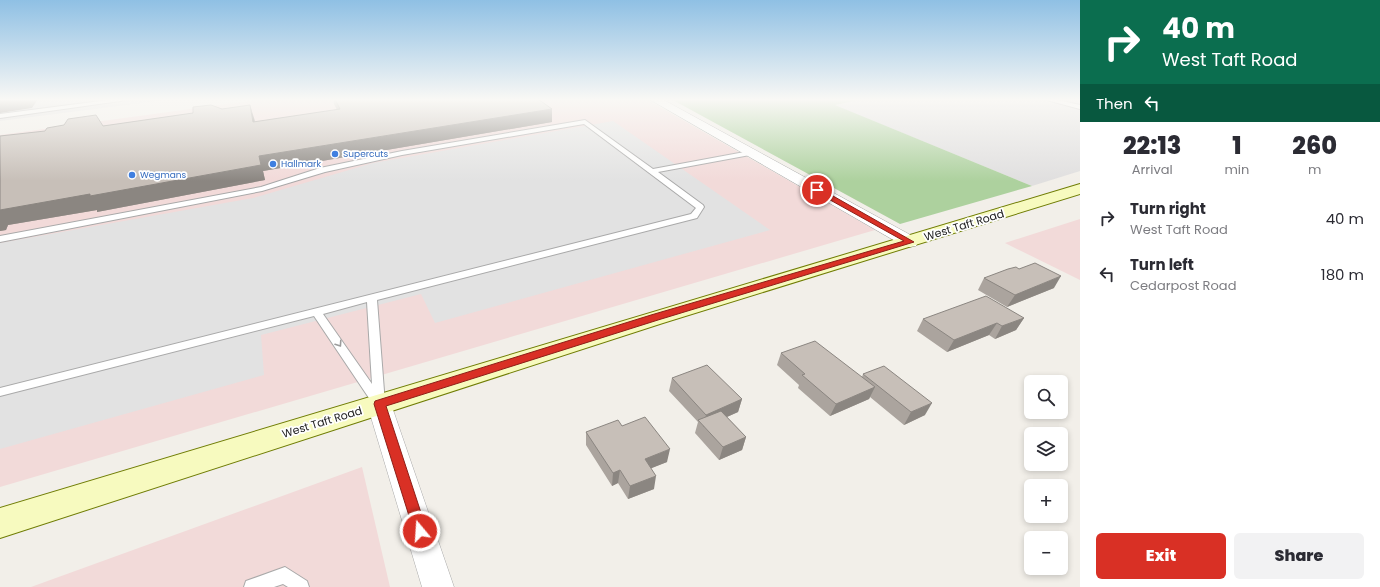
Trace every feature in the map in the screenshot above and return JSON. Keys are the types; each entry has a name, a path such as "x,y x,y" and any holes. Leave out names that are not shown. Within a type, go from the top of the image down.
{"main road":[{"name":"West Taft Road","path":"0,523 655,318 910,242 1080,189"}],"street":[{"path":"703,126 910,242"},
{"path":"379,404 438,587"}],"lane":[{"path":"0,239 262,189 323,170 402,154 560,126"},
{"path":"0,392 694,216 700,208 591,126"},
{"path":"652,171 750,153"},
{"path":"372,298 379,404"},
{"path":"317,312 379,404"},
{"path":"252,587 284,575 301,587"}],"shaded area":[{"path":"63,126 694,126 875,230 0,487 0,135"},
{"path":"582,126 621,126 770,230 435,323 421,294 261,335 264,375 0,449 0,243 253,198 373,163"},
{"path":"886,126 1080,126 1080,171 1032,186"},
{"path":"1080,219 1080,280 1005,243"},
{"path":"362,467 390,587 31,587"}],"green space":[{"path":"721,126 887,126 1032,186 900,224"}],"building":[{"name":"Wegmans","path":"56,126 444,126 259,156 261,165 90,196 90,194 0,210 0,136 45,131 47,128"},
{"path":"1035,263 1061,276 1015,295 984,278 1008,269 1016,267 1019,269"},
{"path":"986,296 1024,318 1002,326 997,323 954,340 923,319"},
{"path":"815,341 875,387 836,404 802,375 805,374 781,353"},
{"path":"707,365 742,399 706,415 672,378"},
{"path":"884,366 932,403 911,412 863,374"},
{"path":"721,411 746,437 723,447 698,420"},
{"path":"645,417 670,449 645,459 656,476 630,486 620,470 613,473 586,432 618,420 622,426"}],"place":[{"name":"Supercuts","path":"335,154"},
{"name":"Hallmark","path":"273,164"},
{"name":"Wegmans","path":"132,175"}],"route":[{"path":"420,531 379,404 655,318 910,242 817,190"}]}
